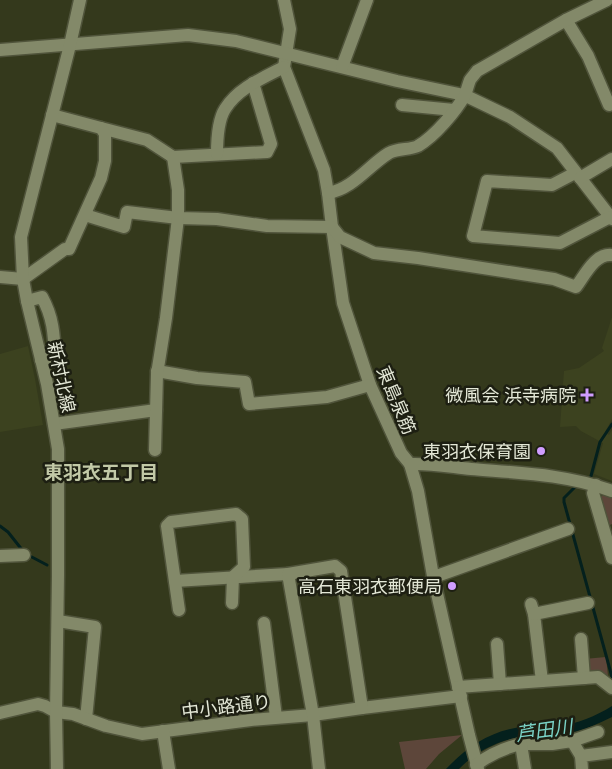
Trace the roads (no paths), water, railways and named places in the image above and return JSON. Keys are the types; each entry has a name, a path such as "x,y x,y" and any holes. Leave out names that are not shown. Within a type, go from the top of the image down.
{"street":[{"name":"新村北線","path":"56,769 58,449 47,384 26,301 21,237 80,0"},
{"name":"東島泉筋","path":"284,0 290,29 284,66 324,170 343,303 370,386 401,453 410,464 418,491 434,577 476,765"},
{"path":"342,67 367,0"},
{"path":"328,193 335,192 354,181 390,152 416,147 438,130 454,110 464,95 470,80 478,71 566,20 607,0"},
{"path":"566,20 588,56 609,104 612,102"},
{"path":"0,50 188,36 236,41 464,95 510,117 557,148 578,175 609,211 560,244 473,236 486,181 552,185 578,175 612,159"},
{"path":"217,154 217,134 224,110 236,96 253,83 284,66"},
{"path":"52,115 147,140 174,157 267,152 271,144 253,83"},
{"path":"402,105 454,110"},
{"path":"0,277 23,279 65,249 69,249 101,178 106,161 105,134 101,128"},
{"path":"155,450 157,371 166,318 178,218 178,190 174,157"},
{"path":"85,215 124,227 127,212 178,218 217,219 267,226 332,227 340,237 374,253 428,259 554,279 576,287 596,260 604,255 612,255"},
{"path":"26,301 42,297 48,308 53,327 55,356 41,360"},
{"path":"157,371 198,378 245,382 249,404 327,397 370,386"},
{"path":"54,424 156,410"},
{"path":"410,464 419,463 563,477 586,482 612,491"},
{"path":"586,482 593,493 612,558"},
{"path":"179,610 166,526 171,522 236,514 242,519 244,567 233,577 232,603"},
{"path":"434,577 568,529"},
{"path":"0,556 24,555"},
{"path":"175,581 288,574 335,566 341,572 362,708"},
{"path":"288,574 313,715 319,769"},
{"path":"542,681 532,609 588,603"},
{"path":"58,621 95,627 86,719"},
{"path":"264,623 276,717"},
{"path":"581,639 584,678"},
{"path":"498,644 500,684"},
{"name":"中小路通り","path":"0,713 38,704 56,712 73,714 106,726 142,734 276,717 313,715 500,684 598,677 612,688"},
{"path":"163,731 169,769"},
{"path":"476,765 487,756 521,744 552,744 572,741 598,732"},
{"path":"572,741 580,756 582,769"},
{"path":"521,744 525,769"},
{"path":"580,756 612,752"}],"water":[{"name":"芦田川","path":"612,706 612,717 591,726 564,734 532,735 508,740 490,746 474,756 459,769 446,769 477,743 505,730 531,726 558,726 572,723 593,716"}],"waterway":[{"path":"591,476 600,442 612,424"},
{"path":"576,486 564,498 564,502 612,677"},
{"path":"0,526 8,532 23,551"},
{"path":"28,555 47,565"}],"place":[{"name":"微風会 浜寺病院","path":"587,395"},
{"name":"東羽衣保育園","path":"541,451"},
{"name":"高石東羽衣郵便局","path":"452,586"}],"district":[{"name":"東羽衣五丁目","path":"101,472"}]}
